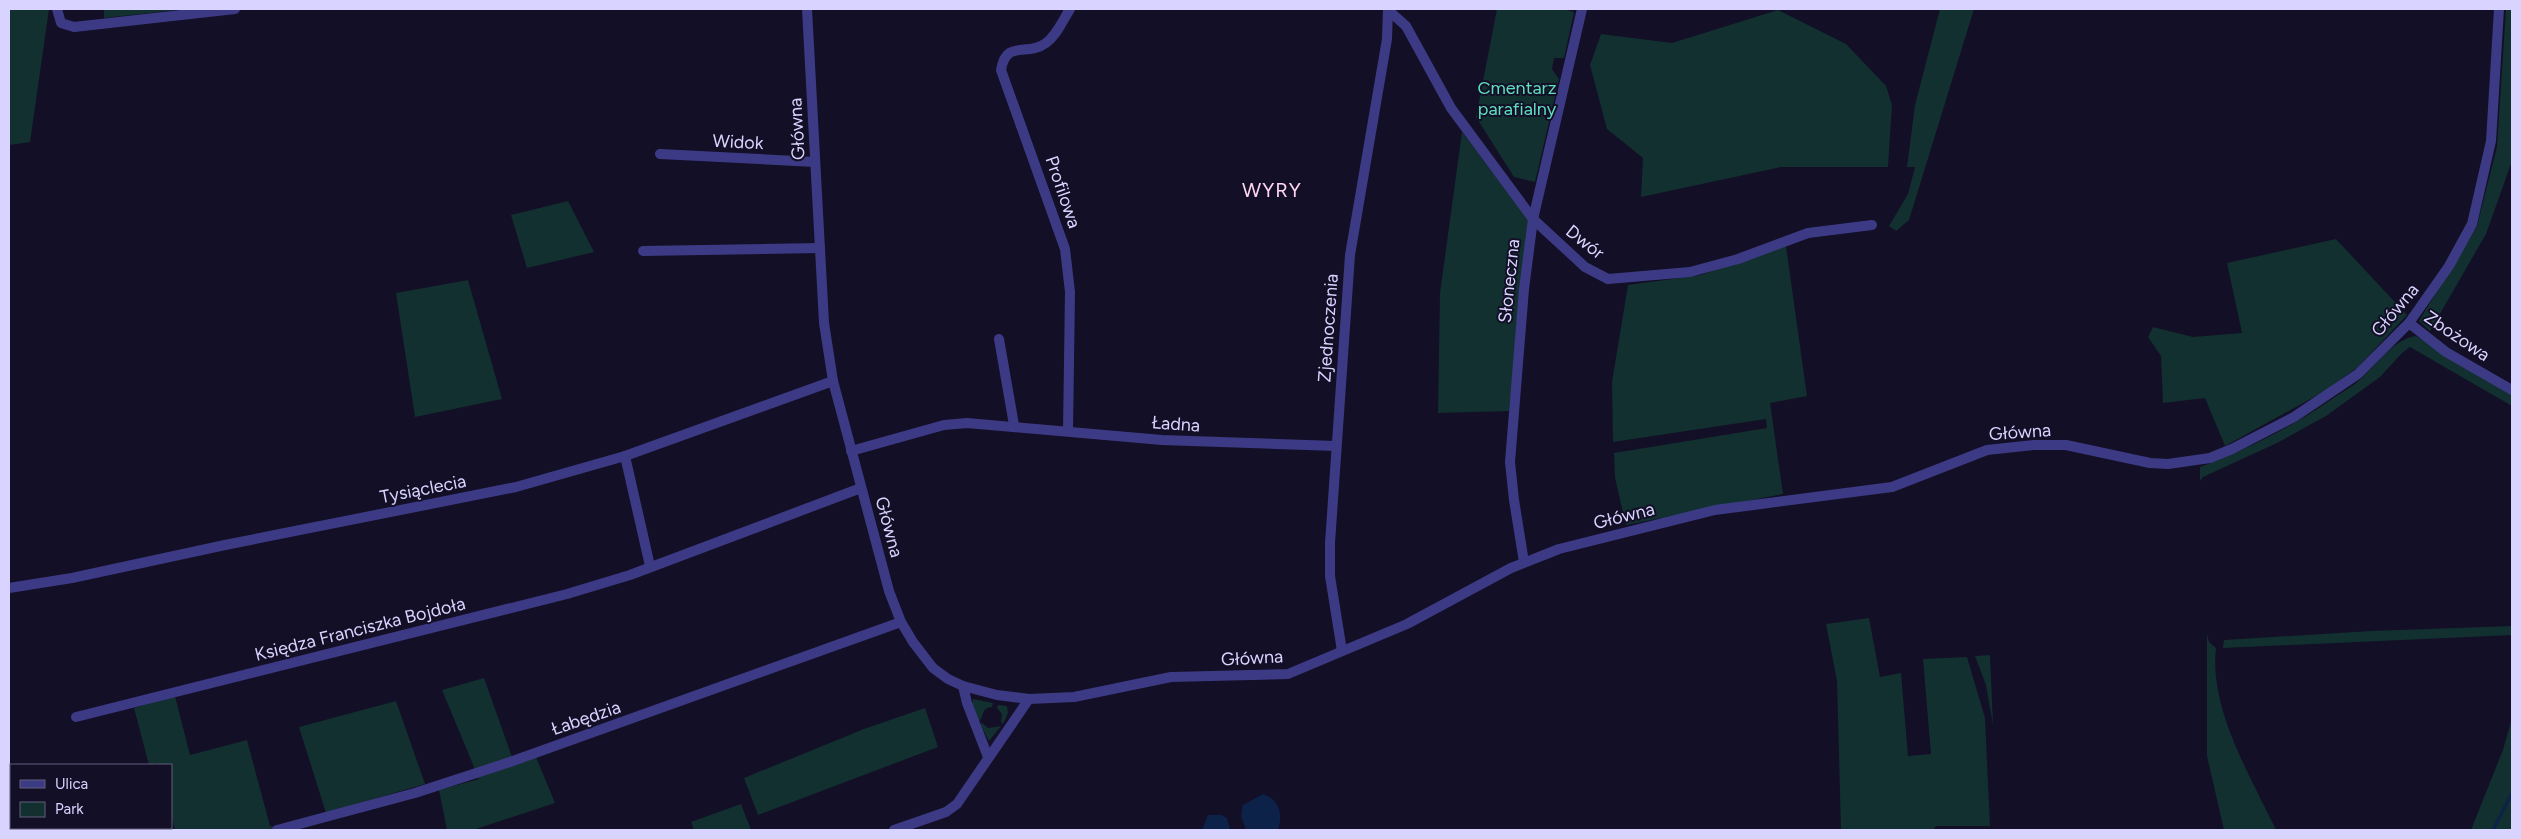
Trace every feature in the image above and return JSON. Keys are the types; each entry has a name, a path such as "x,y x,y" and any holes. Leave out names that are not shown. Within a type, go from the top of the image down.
{"street":[{"path":"57,9 61,23 74,27 235,9"},
{"name":"Główna","path":"807,9 824,323 833,381 889,591 901,622 933,668 963,686 997,695 1029,699 1074,697 1171,677 1288,674 1408,624 1524,562 1559,549 1714,510 1892,487 1948,466 1976,453 2034,445 2066,446 2150,463 2168,464 2210,458 2232,449 2270,431 2318,402 2358,374 2409,323 2449,266 2472,224 2491,141 2499,9"},
{"name":"Profilowa","path":"1068,431 1070,292 1065,249 1001,70 1003,59 1010,51 1045,44 1056,32 1070,9"},
{"name":"Dwór","path":"1388,9 1406,26 1451,108 1533,219 1585,267 1608,279 1690,272 1738,259 1808,234 1872,225"},
{"name":"Zjednoczenia","path":"1342,651 1330,576 1336,446 1350,255 1387,39 1388,9"},
{"name":"Słoneczna","path":"1524,562 1510,462 1524,289 1533,219 1582,9"},
{"name":"Widok","path":"660,154 815,162"},
{"path":"642,251 820,248"},
{"name":"Zbożowa","path":"2409,323 2446,352 2512,390"},
{"path":"999,339 1014,425"},
{"name":"Tysiąclecia","path":"9,588 72,578 225,545 506,489 625,456 833,381"},
{"name":"Ładna","path":"851,451 944,426 967,423 1014,425 1162,440 1336,446"},
{"path":"625,456 650,566"},
{"name":"Księdza Franciszka Bojdoła","path":"76,717 567,594 630,575 861,488"},
{"name":"Łabędzia","path":"277,830 415,794 510,762 901,622"},
{"path":"963,686 967,703 988,757"},
{"path":"894,830 946,812 957,804 1029,699"}],"green space":[{"path":"9,9 49,9 30,142 9,145"},
{"path":"104,9 187,9 104,18"},
{"name":"Cmentarz parafialny","path":"1497,9 1562,9 1574,12 1564,58 1554,58 1552,69 1559,79 1535,182 1514,177 1476,117"},
{"path":"1940,9 1974,9 1909,220 1896,231 1889,226 1908,194 1915,167 1907,167 1915,105"},
{"path":"2506,9 2512,9 2512,161 2486,234 2430,331 2419,321 2477,226 2497,147"},
{"path":"1778,10 1846,44 1886,86 1892,105 1888,167 1781,167 1641,197 1643,158 1607,129 1590,65 1601,34 1672,43"},
{"path":"1462,132 1529,221 1509,411 1438,413 1440,293"},
{"path":"568,201 594,252 527,268 511,215"},
{"path":"2336,239 2407,315 2358,367 2323,392 2225,446 2205,398 2163,403 2161,356 2148,337 2153,327 2193,337 2242,333 2227,263"},
{"path":"1786,246 1807,396 1770,403 1783,494 1626,525 1615,478 1614,453 1767,428 1766,419 1613,442 1612,382 1628,285 1701,275"},
{"path":"468,280 502,399 415,417 396,293"},
{"path":"2416,336 2512,392 2512,406 2410,347 2380,377 2326,416 2277,443 2203,477 2200,481 2200,467 2235,453 2284,429 2316,410 2356,383 2387,352 2408,338"},
{"path":"1869,618 1880,677 1901,673 1908,756 1931,754 1923,659 1967,657 1985,718 1990,826 1936,826 1933,830 1841,830 1837,681 1826,624"},
{"path":"2512,626 2512,635 2223,648 2224,640 2371,631"},
{"path":"2207,634 2209,642 2216,648 2219,695 2225,718 2244,765 2276,830 2224,830 2207,756"},
{"path":"1990,655 1993,725 1986,685 1975,656"},
{"path":"484,678 512,757 536,757 555,803 473,830 447,830 439,790 479,779 442,690"},
{"path":"175,696 190,755 247,740 270,826 290,830 175,830 172,818 172,764 149,764 134,708"},
{"path":"973,699 993,703 992,707 984,711 979,721 972,704"},
{"path":"396,701 425,784 326,813 299,727"},
{"path":"998,705 1007,706 1008,713 1003,724 1001,722 1002,714 997,708"},
{"path":"925,708 938,747 758,815 744,778 864,729"},
{"path":"2512,718 2512,830 2471,830 2503,750"},
{"path":"982,723 988,728 1001,726 989,741 980,724"},
{"path":"741,804 751,830 694,830 691,822"}],"water":[{"path":"1263,794 1277,804 1280,814 1278,830 1246,830 1241,816 1243,805"},
{"path":"1208,815 1221,815 1227,818 1230,830 1202,830"}],"waterway":[{"path":"2493,830 2512,793"}],"district":[{"name":"WYRY","path":"1272,190"}]}
